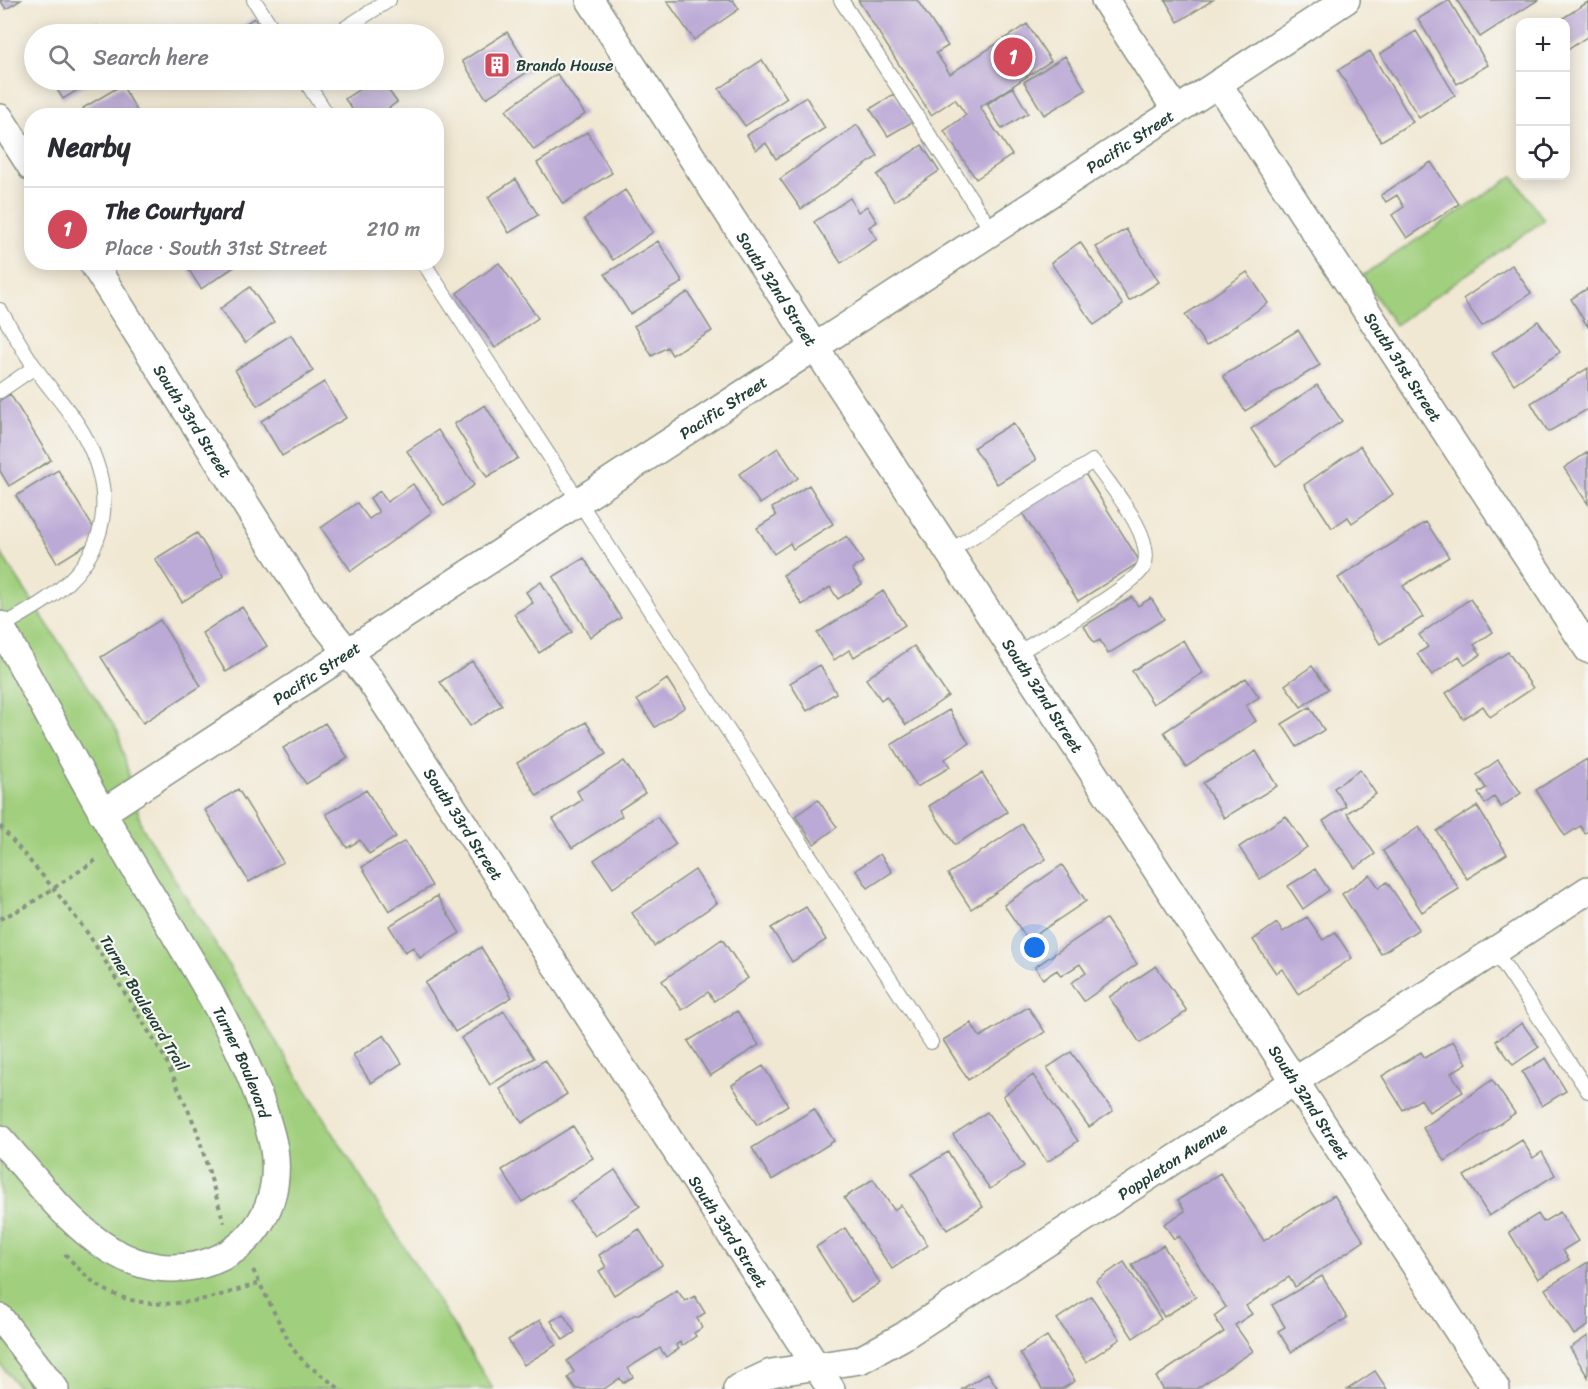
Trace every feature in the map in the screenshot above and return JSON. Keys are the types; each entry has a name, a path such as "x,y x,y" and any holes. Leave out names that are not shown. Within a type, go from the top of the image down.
{"street":[{"name":"South 32nd Street","path":"590,0 814,348 1297,1081 1496,1389"},
{"path":"1105,0 1176,110"},
{"name":"Pacific Street","path":"102,813 1346,0"},
{"name":"South 31st Street","path":"1218,84 1588,649"},
{"path":"0,118 24,156"},
{"name":"South 33rd Street","path":"97,270 309,604 370,680 831,1389"},
{"name":"Turner Boulevard","path":"0,626 102,813 229,1029 255,1086 271,1136 275,1158 275,1188 260,1224 239,1248 205,1264 176,1270 147,1268 124,1260 103,1247 77,1224 0,1139"},
{"name":"Poppleton Avenue","path":"737,1389 771,1373 860,1360 902,1337 1588,890"},
{"path":"0,1318 55,1389"}],"lane":[{"path":"254,0 270,24"},
{"path":"351,24 388,0"},
{"path":"841,0 992,231"},
{"path":"311,90 323,108"},
{"path":"428,270 931,1042"},
{"path":"0,310 34,368 84,434 101,478 102,532 96,548 70,580 50,598 0,626"},
{"path":"0,391 34,368"},
{"path":"948,552 1093,461 1137,527 1145,546 1145,560 1143,567 1135,576 1091,609 1016,654"},
{"path":"1495,951 1588,1091"}],"path":[{"name":"Turner Boulevard Trail","path":"0,826 54,889 95,945 165,1058 196,1128 218,1209 239,1248"},
{"path":"0,919 54,889 120,844"},
{"path":"259,1283 292,1348 305,1363 340,1389"}],"green space":[{"path":"1513,176 1544,220 1395,325 1362,276"},
{"path":"0,552 118,732 142,827 493,1389 20,1389 0,1364"}],"building":[{"path":"0,0 21,0 6,9"},
{"path":"733,0 739,9 694,40 667,1"},
{"path":"858,0 917,0 948,46 936,53 950,74 1027,24 1051,61 980,107 1012,155 976,179 944,131 966,115 955,99 931,115"},
{"path":"1165,0 1213,0 1178,22"},
{"path":"1449,0 1488,65 1457,84 1418,19"},
{"path":"1457,0 1538,0 1480,37"},
{"path":"1588,2 1588,36 1570,48 1570,18 1563,18"},
{"path":"254,18 258,24 245,24"},
{"path":"1416,31 1455,95 1419,118 1380,54"},
{"name":"Brando House","path":"507,32 531,70 486,98 462,61"},
{"path":"1370,51 1413,122 1381,141 1338,70"},
{"path":"1065,56 1086,90 1044,115 1024,82"},
{"path":"762,60 787,98 745,126 719,89"},
{"path":"557,74 585,114 534,150 506,110"},
{"path":"1013,87 1028,113 1002,129 987,104"},
{"path":"57,90 78,90 63,99"},
{"path":"114,90 125,90 135,108 83,108"},
{"path":"358,90 388,90 397,102 389,108 351,108 345,99"},
{"path":"894,94 912,122 888,136 870,109"},
{"path":"806,97 825,128 776,159 766,143 756,150 747,135"},
{"path":"857,125 878,156 801,209 780,179"},
{"path":"587,132 612,173 563,204 537,163"},
{"path":"922,145 939,171 894,201 877,175"},
{"path":"1431,162 1459,204 1407,238 1392,215 1404,207 1397,195 1386,202 1381,195"},
{"path":"516,179 538,215 509,233 488,197"},
{"path":"625,190 653,232 613,260 584,219"},
{"path":"850,198 858,212 867,206 877,222 869,227 877,239 841,263 814,222"},
{"path":"1126,229 1159,282 1129,301 1096,247"},
{"path":"658,241 683,282 630,314 605,274"},
{"path":"1080,242 1123,305 1094,325 1051,263"},
{"path":"499,263 538,318 495,348 457,293"},
{"path":"1512,265 1531,293 1482,326 1463,299"},
{"path":"189,270 230,270 201,289"},
{"path":"1247,272 1268,303 1206,346 1185,315"},
{"path":"250,287 274,322 245,343 220,309"},
{"path":"1588,288 1588,327 1571,299"},
{"path":"688,292 712,331 672,355 667,347 652,356 634,326"},
{"path":"1538,321 1560,352 1514,384 1492,353"},
{"path":"1298,330 1320,365 1245,411 1223,376"},
{"path":"291,335 313,371 257,406 235,370"},
{"path":"1588,368 1588,409 1548,432 1531,403"},
{"path":"324,382 346,418 282,456 261,421"},
{"path":"1317,385 1342,421 1276,466 1251,429"},
{"path":"10,394 51,460 9,486 0,471 0,400"},
{"path":"485,405 518,458 487,477 454,424"},
{"path":"1013,423 1036,460 997,484 974,447"},
{"path":"438,430 474,485 444,506 407,451"},
{"path":"1360,446 1393,494 1352,523 1348,517 1332,528 1304,485"},
{"path":"778,448 798,478 760,504 739,474"},
{"path":"1588,452 1588,504 1564,468"},
{"path":"58,470 99,537 57,563 16,496"},
{"path":"1084,472 1140,562 1078,601 1021,511"},
{"path":"413,484 432,512 351,571 321,528 357,503 369,519 379,512 370,498 380,491 387,502"},
{"path":"809,485 833,524 793,549 790,543 774,554 757,528 776,516 772,508"},
{"path":"1426,522 1449,557 1403,586 1423,617 1380,644 1338,578"},
{"path":"197,533 224,576 182,602 155,559"},
{"path":"847,536 863,562 852,569 862,584 838,599 830,587 802,605 783,575"},
{"path":"584,558 621,618 590,637 553,577"},
{"path":"541,582 572,632 539,653 514,614 533,603 526,592"},
{"path":"883,591 905,625 854,657 849,650 834,660 817,633"},
{"path":"1132,597 1138,606 1151,598 1164,619 1108,654 1100,640 1094,643 1084,626"},
{"path":"1470,599 1493,632 1474,645 1481,654 1465,665 1459,656 1432,675 1417,654 1428,647 1419,635"},
{"path":"242,607 267,646 226,672 202,633"},
{"path":"160,620 201,686 143,723 101,657"},
{"path":"1183,640 1203,673 1153,704 1132,671"},
{"path":"914,646 948,696 906,725 886,696 881,700 866,679"},
{"path":"1508,652 1533,688 1490,717 1483,706 1463,719 1446,693"},
{"path":"472,661 502,705 470,726 440,682"},
{"path":"820,665 836,693 807,711 790,683"},
{"path":"1312,666 1328,689 1301,707 1285,685"},
{"path":"1246,678 1259,697 1246,706 1256,721 1186,767 1164,732"},
{"path":"667,679 685,707 655,727 637,700"},
{"path":"1310,707 1324,730 1297,747 1282,724"},
{"path":"949,710 969,743 945,759 950,767 917,787 891,745"},
{"path":"586,722 606,754 537,796 517,763"},
{"path":"325,723 348,758 306,784 283,748"},
{"path":"1256,751 1277,786 1224,818 1203,783"},
{"path":"1587,759 1588,831 1585,833 1580,826 1565,836 1536,790"},
{"path":"1498,760 1521,793 1501,807 1494,797 1485,804 1478,793 1486,788 1477,775"},
{"path":"624,761 645,793 619,810 622,816 572,848 553,819 582,800 577,791"},
{"path":"1360,770 1376,794 1347,813 1375,854 1355,868 1323,821 1346,806 1334,788"},
{"path":"982,773 1007,812 955,845 929,806"},
{"path":"238,789 283,862 249,882 205,810"},
{"path":"366,790 396,837 369,854 360,840 347,848 326,814"},
{"path":"818,800 837,827 814,844 795,816"},
{"path":"1477,806 1507,854 1467,879 1437,831"},
{"path":"1286,816 1307,847 1260,879 1239,847"},
{"path":"657,817 676,844 613,888 594,860"},
{"path":"1022,824 1046,859 971,909 948,874"},
{"path":"1419,827 1459,889 1422,912 1383,851"},
{"path":"405,841 432,886 389,911 362,867"},
{"path":"880,854 892,872 868,888 856,870"},
{"path":"1062,865 1086,901 1028,940 1004,905"},
{"path":"1315,869 1329,890 1303,909 1288,886"},
{"path":"695,870 717,903 654,946 632,913"},
{"path":"1370,875 1379,888 1387,882 1419,929 1381,954 1342,894"},
{"path":"437,896 460,933 420,958 413,947 405,952 389,926"},
{"path":"806,907 826,940 792,962 771,928"},
{"path":"1307,917 1323,940 1335,932 1352,958 1298,994 1282,969 1276,973 1253,940 1277,923 1283,932"},
{"path":"1106,919 1137,964 1084,1001 1071,983 1086,973 1080,964 1061,976 1057,970 1043,979 1035,967"},
{"path":"722,939 748,978 714,1001 708,992 682,1010 662,981"},
{"path":"481,947 512,997 455,1032 425,983"},
{"path":"1156,966 1187,1011 1140,1043 1109,997"},
{"path":"1028,1007 1045,1032 968,1080 943,1040 971,1023 980,1037"},
{"path":"504,1011 534,1058 490,1085 461,1038"},
{"path":"737,1011 759,1045 710,1076 688,1041"},
{"path":"1522,1023 1539,1047 1513,1065 1496,1041"},
{"path":"384,1035 402,1063 371,1083 353,1055"},
{"path":"1453,1041 1467,1063 1451,1073 1463,1092 1429,1112 1421,1099 1403,1110 1382,1076 1421,1052 1425,1058"},
{"path":"1071,1052 1113,1111 1089,1127 1047,1068"},
{"path":"1546,1058 1566,1091 1542,1106 1522,1072"},
{"path":"545,1060 567,1094 522,1123 500,1089"},
{"path":"763,1066 788,1105 757,1125 732,1085"},
{"path":"1033,1075 1078,1141 1047,1162 1003,1096"},
{"path":"1492,1080 1515,1113 1445,1161 1423,1128"},
{"path":"814,1109 834,1141 772,1180 752,1148"},
{"path":"987,1112 1024,1166 990,1189 953,1135"},
{"path":"573,1126 593,1158 522,1202 502,1170"},
{"path":"1522,1140 1533,1158 1542,1152 1555,1175 1489,1216 1464,1176"},
{"path":"948,1152 983,1207 947,1230 912,1174"},
{"path":"615,1170 640,1206 595,1236 570,1201"},
{"path":"1220,1173 1264,1241 1334,1195 1364,1241 1295,1287 1289,1277 1246,1306 1252,1314 1235,1325 1253,1351 1196,1389 1163,1389 1156,1377 1224,1332 1214,1316 1226,1307 1179,1236 1174,1239 1164,1224 1185,1211 1178,1200"},
{"path":"873,1179 894,1210 901,1205 928,1245 892,1269 844,1198"},
{"path":"1560,1212 1578,1241 1563,1250 1569,1260 1538,1279 1509,1232 1538,1214 1543,1222"},
{"path":"845,1228 880,1283 851,1302 816,1247"},
{"path":"639,1229 662,1265 614,1295 599,1271 606,1267 599,1255"},
{"path":"1163,1245 1196,1297 1164,1317 1132,1265"},
{"path":"1124,1262 1161,1319 1133,1338 1096,1281"},
{"path":"1588,1262 1588,1326 1574,1335 1545,1289"},
{"path":"1322,1276 1347,1318 1291,1352 1278,1331 1285,1327 1272,1305"},
{"path":"677,1290 685,1301 695,1296 705,1313 697,1318 702,1328 694,1333 696,1336 682,1346 680,1342 676,1345 679,1349 666,1357 660,1348 628,1368 633,1377 623,1383 620,1378 604,1389 576,1389 568,1378 574,1372 567,1361 634,1315"},
{"path":"1091,1296 1120,1339 1086,1362 1057,1319"},
{"path":"563,1314 575,1332 563,1340 551,1321"},
{"path":"540,1320 556,1345 524,1365 508,1340"},
{"path":"1047,1336 1075,1381 1062,1389 1042,1389 1020,1353"},
{"path":"1588,1336 1588,1377 1570,1348"},
{"path":"1375,1371 1387,1389 1348,1389"},
{"path":"988,1373 998,1389 962,1389"}],"place":[{"name":"The Courtyard","path":"1013,57"},
{"name":"Brando House","path":"497,65"}]}
